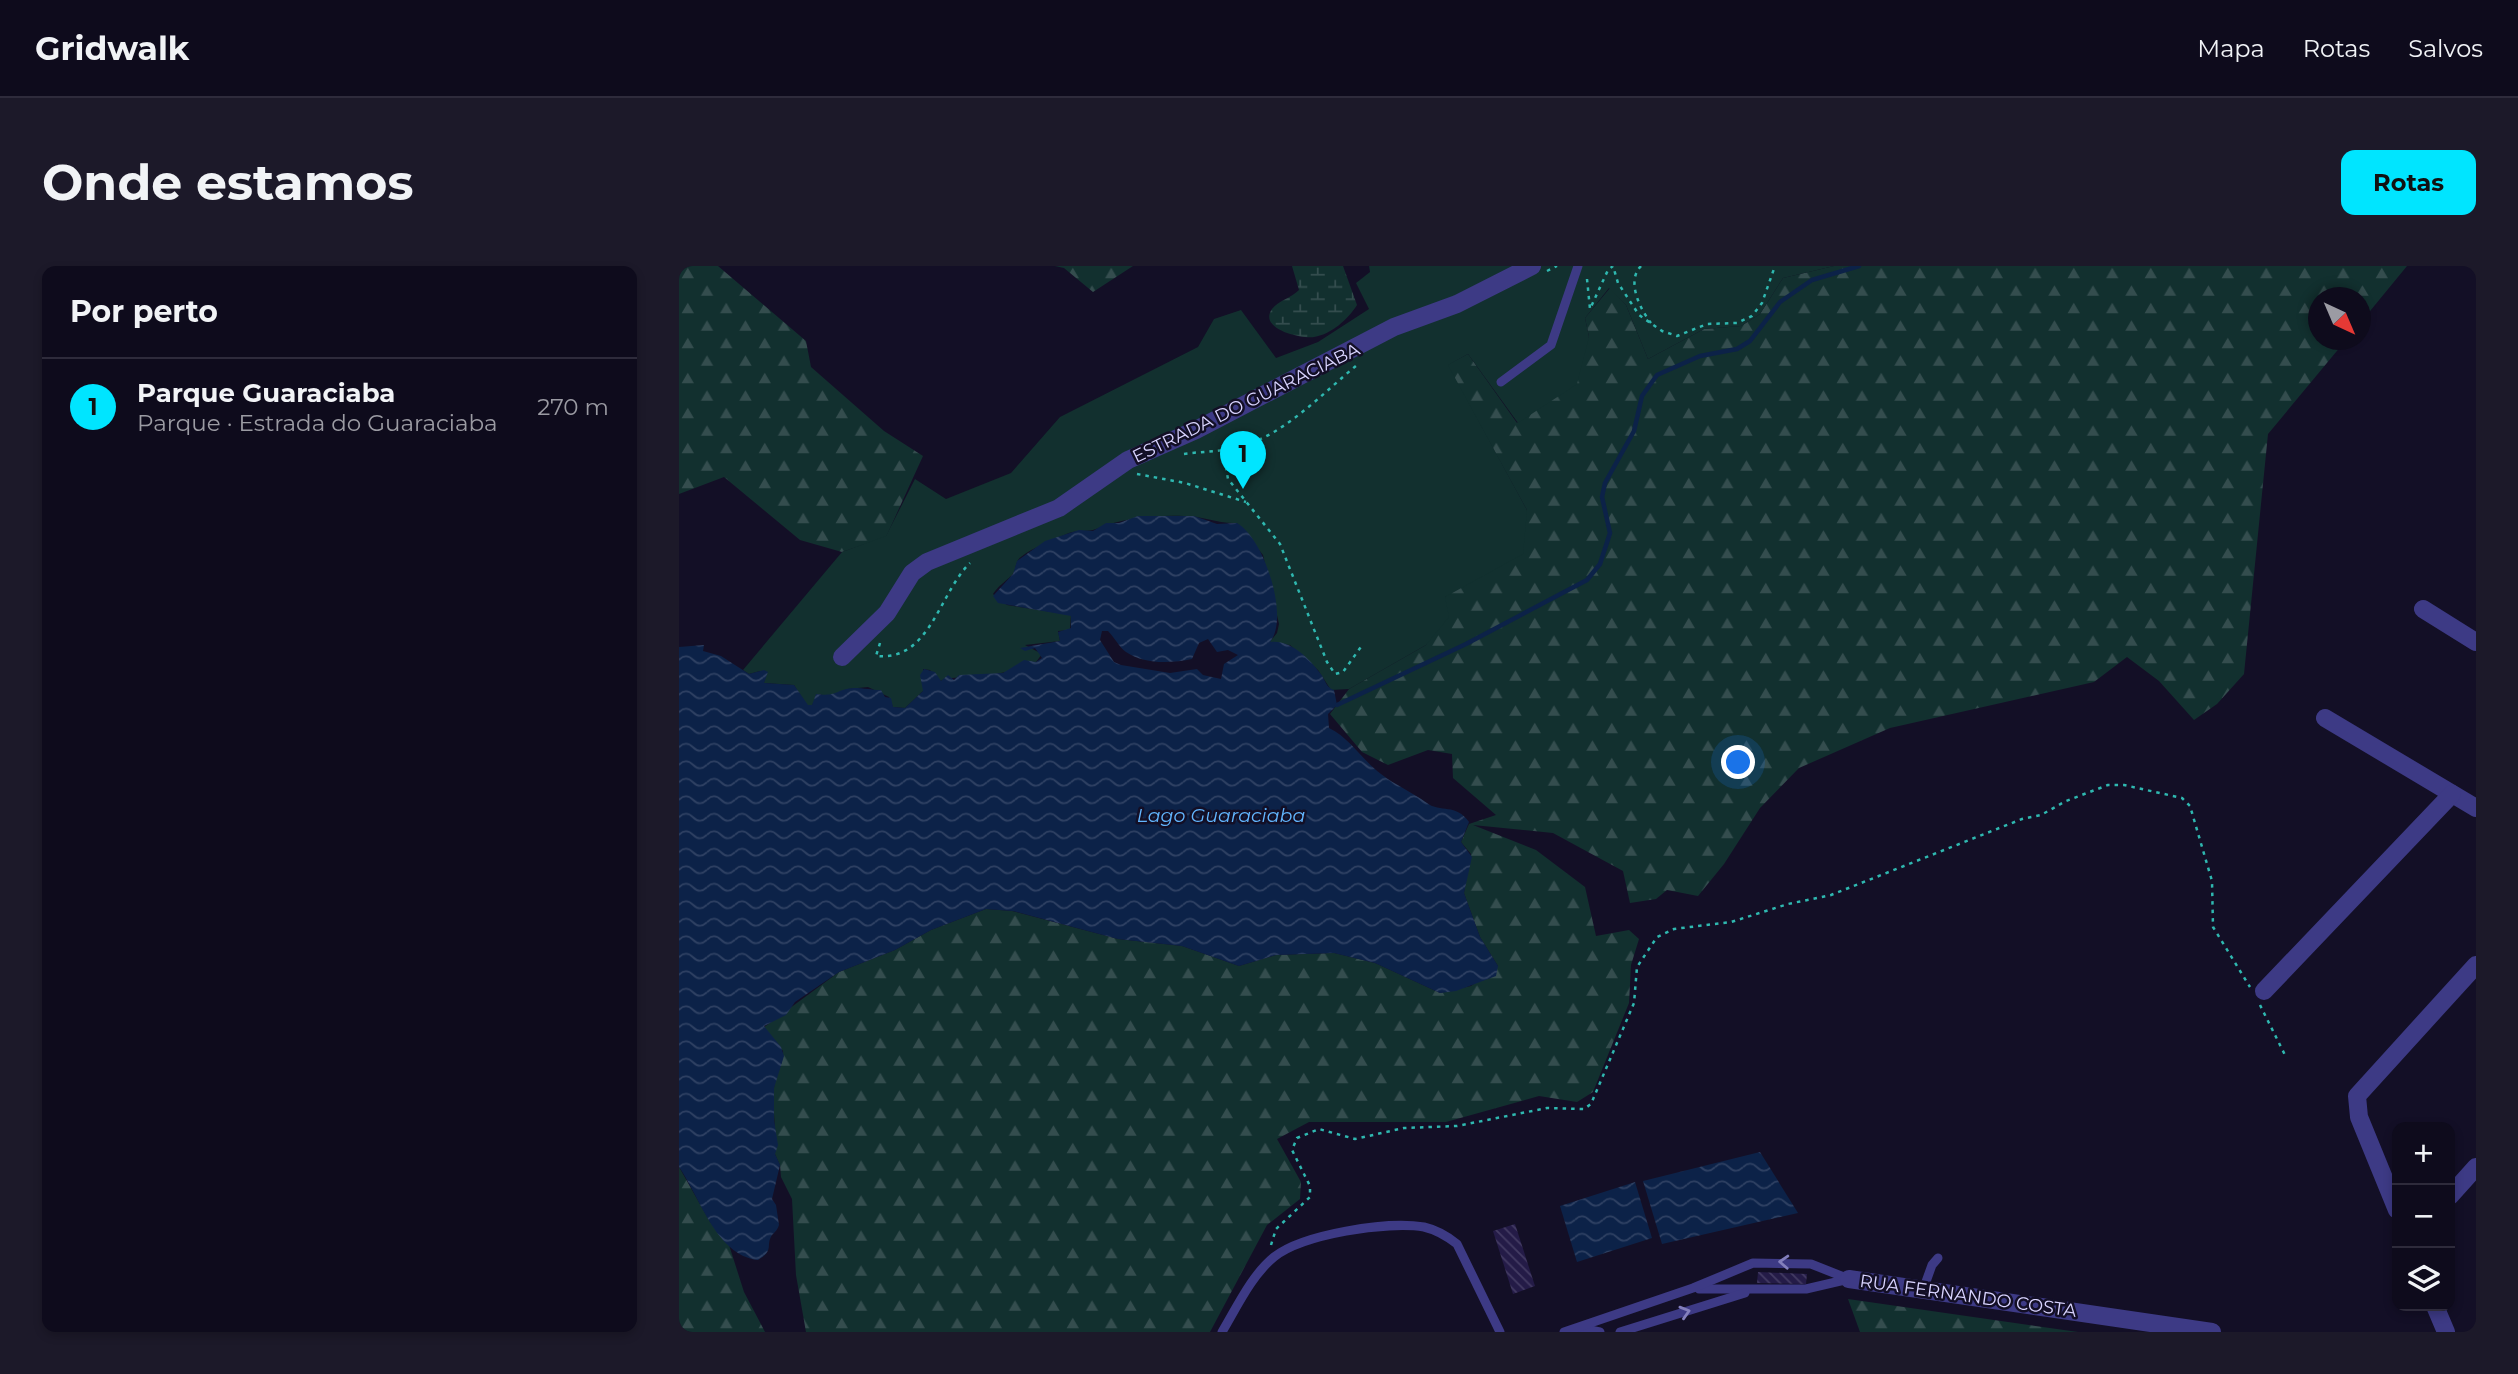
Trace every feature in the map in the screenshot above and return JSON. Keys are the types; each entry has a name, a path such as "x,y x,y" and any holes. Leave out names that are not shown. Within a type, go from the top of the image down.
{"street":[{"name":"ESTRADA DO GUARACIABA","path":"842,657 883,618 912,573 927,562 1059,508 1128,460 1223,417 1394,327 1539,269"},
{"path":"2423,609 2476,642"},
{"path":"2325,718 2476,808"},
{"path":"2258,995 2452,794"},
{"path":"2392,1197 2356,1106 2364,1087 2476,965"},
{"path":"2455,1190 2476,1167"},
{"name":"RUA FERNANDO COSTA","path":"1849,1279 2212,1332"},
{"path":"2437,1311 2446,1332"}],"lane":[{"path":"1501,382 1551,345 1577,268"},
{"path":"1222,1332 1250,1287 1273,1258 1291,1246 1322,1234 1402,1227 1433,1230 1447,1235 1457,1244 1500,1332"},
{"path":"1923,1290 1932,1265 1938,1258"},
{"path":"1564,1332 1693,1289 1746,1265 1762,1261 1811,1264 1849,1279"},
{"path":"1693,1289 1822,1287 1849,1279"},
{"path":"1619,1332 1752,1290"},
{"path":"1578,1327 1600,1332"}],"path":[{"path":"1539,269 1557,266"},
{"path":"1577,268 1587,278 1590,309 1608,270 1613,266 1618,283 1635,310 1652,325 1677,336 1707,324 1743,321 1752,316 1762,303 1775,266"},
{"path":"1641,266 1635,274 1635,288 1652,325"},
{"path":"1176,455 1244,446 1275,430 1359,364"},
{"path":"1223,450 1228,479 1280,544 1327,662 1335,674 1343,672 1363,644"},
{"path":"1142,468 1131,473 1185,483 1249,504"},
{"path":"884,636 876,656 895,655 913,647 928,629 954,580 977,556"},
{"path":"1273,1258 1271,1238 1276,1228 1310,1197 1310,1185 1291,1150 1297,1138 1304,1133 1319,1129 1355,1139 1404,1128 1457,1126 1547,1108 1584,1109 1598,1094 1634,1003 1637,967 1657,937 1674,929 1731,922 1788,904 1838,893 2022,820 2042,816 2066,801 2108,785 2173,794 2190,806 2212,881 2213,927 2258,995 2285,1055"}],"green space":[{"path":"679,266 718,266 806,341 811,367 884,431 923,456 886,537 842,552 800,540 724,477 679,494"},
{"path":"1055,266 1133,266 1093,292 1064,268"},
{"path":"1292,266 1343,266 1357,305 1339,325 1314,337 1291,334 1276,327 1269,316 1272,309 1299,290"},
{"path":"1369,266 1834,266 1783,278 1760,314 1741,326 1704,329 1648,359 1626,305 1609,288 1585,318 1589,337 1577,384 1518,423 1468,354 1448,365 1527,510 1523,554 1445,597 1449,617 1426,645 1349,689 1331,690 1318,670 1290,645 1269,643 1277,633 1279,624 1263,555 1237,523 1184,516 1139,518 1093,530 1072,532 1028,552 1018,560 1012,575 993,594 1007,605 1071,615 1070,630 1058,631 1060,641 1025,645 1042,654 1036,662 1021,664 1006,672 945,678 941,681 930,670 923,669 923,691 905,708 893,707 889,697 868,687 848,689 829,697 819,694 812,705 807,705 794,685 764,683 765,677 760,671 749,674 743,670 842,552 886,536 915,479 946,499 1011,473 1060,417 1198,347 1214,319 1241,310 1276,358 1318,342 1369,309 1356,283 1370,272"},
{"path":"1834,266 2407,266 2371,310 2371,287 2308,287 2308,350 2338,350 2268,434 2244,674 2217,704 2194,720 2159,681 2127,657 2094,682 1890,728 1799,768 1760,808 1724,864 1698,896 1667,890 1656,899 1630,903 1623,871 1553,833 1473,825 1536,850 1585,887 1596,936 1629,930 1639,939 1631,965 1629,1003 1593,1092 1577,1102 1539,1096 1446,1122 1309,1122 1277,1139 1301,1182 1300,1199 1267,1225 1210,1332 806,1332 796,1275 792,1199 781,1177 775,1154 774,1088 783,1051 763,1028 839,972 895,950 931,930 986,909 1012,911 1118,939 1182,946 1239,966 1276,955 1334,953 1375,963 1440,993 1471,986 1498,966 1480,937 1464,893 1471,854 1461,842 1469,824 1496,815 1453,778 1452,754 1428,750 1388,765 1362,752 1330,714 1349,689 1426,645 1445,597 1527,510 1447,365 1468,354 1517,423 1589,337 1585,318 1610,288 1626,305 1648,359 1704,329 1741,326 1760,314 1783,278"},
{"path":"679,1167 710,1222 729,1245 744,1292 765,1332 679,1332"},
{"path":"1848,1299 2078,1332 1860,1332"}],"water":[{"name":"Lago Guaraciaba","path":"1138,516 1194,516 1217,524 1237,523 1247,531 1265,561 1275,598 1277,615 1270,642 1285,643 1305,656 1334,690 1337,705 1328,714 1329,728 1343,737 1386,778 1432,806 1459,812 1469,822 1461,842 1472,857 1464,893 1480,937 1498,966 1496,976 1456,991 1440,993 1375,963 1334,953 1276,955 1239,966 1182,946 1118,939 1013,911 986,909 931,930 895,950 839,972 795,1002 786,1015 764,1026 781,1047 784,1056 774,1088 774,1120 778,1145 775,1154 780,1165 772,1199 776,1205 779,1225 763,1257 758,1260 743,1256 720,1237 679,1167 679,647 704,645 703,651 721,656 749,674 764,670 768,672 764,683 794,685 808,705 812,705 816,694 858,688 881,690 885,697 891,698 893,707 905,708 923,691 920,675 924,669 935,672 941,681 948,675 954,680 959,675 1003,673 1024,660 1036,662 1042,658 1035,648 1025,651 1020,648 1060,641 1058,632 1071,628 1071,616 998,603 993,596 1013,574 1017,561 1045,541 1079,530 1093,531 1106,523 1119,523","holes":["1102,631 1108,631 1126,652 1150,661 1192,659 1199,643 1208,639 1217,652 1228,650 1238,655 1224,664 1221,679 1203,675 1197,669 1170,673 1121,665 1114,662 1100,640"]},
{"path":"1760,1152 1798,1213 1662,1244 1643,1181"},
{"path":"1635,1182 1652,1238 1577,1262 1560,1206"}],"building":[{"path":"1515,1224 1535,1286 1513,1294 1493,1231"},
{"path":"1758,1272 1807,1274 1806,1284 1757,1283"}],"waterway":[{"path":"1337,705 1466,644 1587,580 1600,564 1610,533 1602,497 1605,483 1634,431 1642,396 1657,375 1700,356 1737,349 1750,341 1780,302 1812,280 1859,266"}],"place":[{"name":"Parque Guaraciaba","path":"1243,489"}]}
